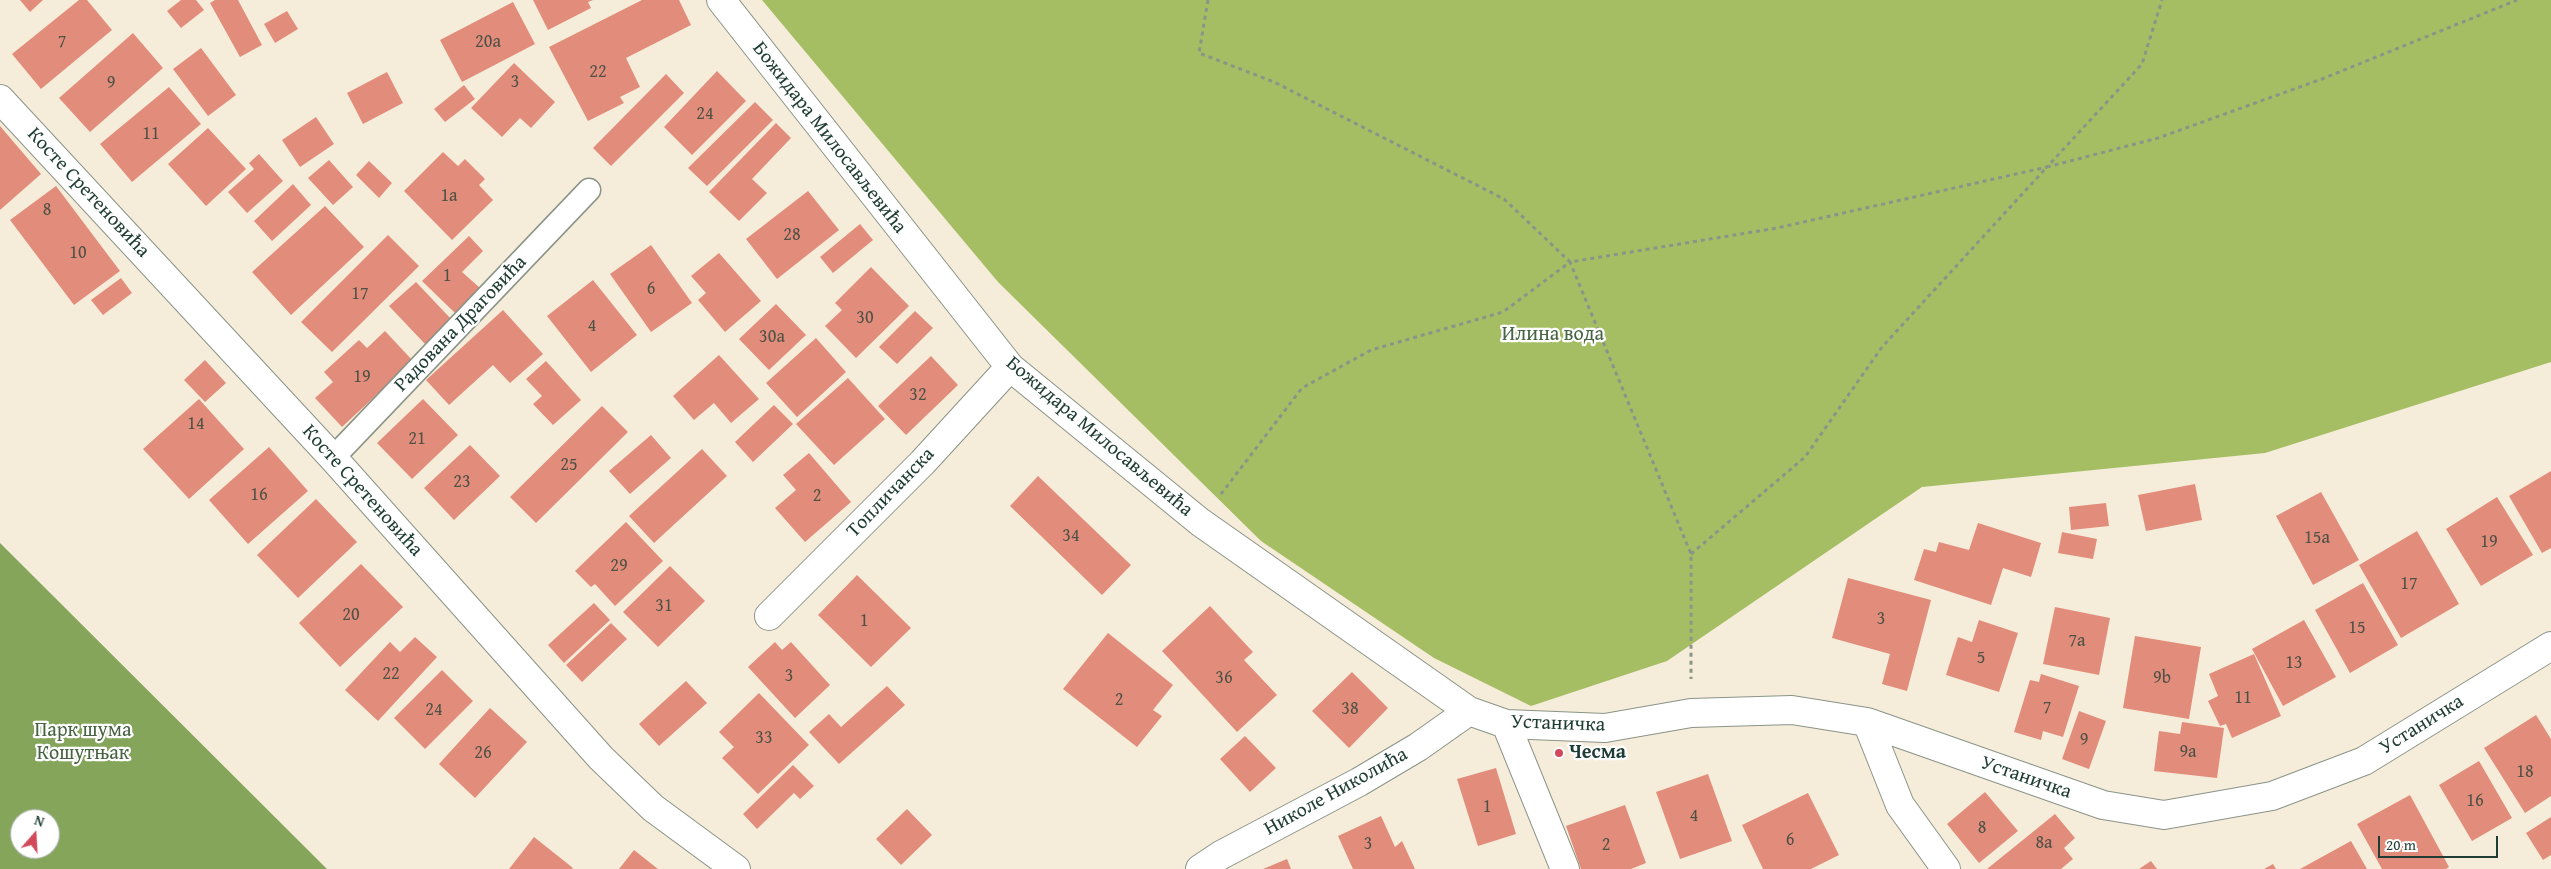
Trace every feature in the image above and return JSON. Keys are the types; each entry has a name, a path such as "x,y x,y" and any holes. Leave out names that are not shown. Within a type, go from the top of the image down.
{"street":[{"name":"Божидара Милосављевића","path":"720,0 1010,367 1200,522 1469,711"},
{"name":"Косте Сретеновића","path":"0,98 333,458 601,758 653,808 736,869"},
{"name":"Топличанска","path":"769,616 923,462 1010,367"},
{"name":"Устаничка","path":"1469,711 1506,724 1605,728 1691,713 1792,710 1867,722 2103,805 2164,815 2272,796 2364,761 2551,646"},
{"name":"Николе Николића","path":"1200,869 1221,855 1359,782 1418,747 1469,711"},
{"path":"1867,722 1900,805 1946,869"},
{"path":"1506,724 1565,869"}],"lane":[{"name":"Радована Драговића","path":"333,458 589,190"}],"path":[{"path":"1208,0 1199,53 1274,82 1504,199 1570,262 1692,554 1691,713"},
{"path":"1692,554 1805,457 1882,347 2142,64 2162,0"},
{"path":"1200,522 1302,388 1371,350 1503,312 1570,262 1777,228 2046,167 2158,138 2322,79 2517,0"}],"green space":[{"name":"Илина вода","path":"762,0 2551,0 2551,362 2265,453 1922,487 1667,661 1531,706 1434,658 1261,541 998,282"},
{"name":"Парк шума Кошутњак","path":"0,543 327,869 0,869"}],"building":[{"path":"20,0 43,0 30,12"},
{"path":"79,0 87,0 112,30 41,89 12,54"},
{"path":"181,0 196,0 204,10 181,28 167,11"},
{"path":"215,0 238,0 262,45 240,57 210,3"},
{"path":"533,0 593,0 588,2 591,8 548,30"},
{"path":"642,0 679,0 691,25 626,58 640,87 620,97 624,103 588,121 549,47"},
{"path":"513,2 535,44 462,82 440,40"},
{"path":"287,11 298,29 275,43 264,24"},
{"path":"133,33 163,68 90,132 59,98"},
{"path":"201,48 236,95 208,116 173,69"},
{"path":"514,63 555,102 531,128 520,118 502,137 471,108"},
{"path":"717,71 746,101 692,155 664,127"},
{"path":"387,72 403,103 363,124 347,93"},
{"path":"666,74 684,93 611,166 593,148"},
{"path":"464,85 475,99 445,122 434,109"},
{"path":"169,87 201,124 132,182 100,144"},
{"path":"755,102 773,120 707,186 688,168"},
{"path":"316,117 334,144 300,167 282,140"},
{"path":"776,123 791,138 752,179 767,193 739,221 709,192"},
{"path":"0,126 41,174 0,210"},
{"path":"208,128 246,169 206,206 168,164"},
{"path":"443,152 458,166 465,159 485,179 479,185 493,200 452,240 404,191"},
{"path":"259,154 283,181 247,213 228,192 254,169 249,163"},
{"path":"329,160 353,187 333,205 308,178"},
{"path":"369,161 392,183 379,198 356,175"},
{"path":"293,184 311,205 272,241 254,221"},
{"path":"56,186 120,271 74,305 10,220"},
{"path":"808,191 839,230 777,279 746,239"},
{"path":"325,206 364,247 291,315 252,272"},
{"path":"860,224 873,240 833,273 820,257"},
{"path":"388,235 419,266 332,352 301,322"},
{"path":"469,236 483,251 462,272 480,288 455,313 422,281"},
{"path":"651,245 692,303 651,332 610,274"},
{"path":"719,253 761,301 725,332 698,300 706,293 691,276"},
{"path":"871,267 909,306 856,358 825,326 842,310 835,303"},
{"path":"121,278 132,293 103,315 91,300"},
{"path":"593,280 637,335 591,372 547,316"},
{"path":"416,282 452,320 426,345 389,306"},
{"path":"776,304 806,335 769,370 739,339"},
{"path":"503,310 543,354 510,383 493,365 449,405 426,380"},
{"path":"915,311 933,328 897,364 879,347"},
{"path":"385,331 413,361 342,427 315,398 333,382 324,372 359,340 367,348"},
{"path":"816,338 846,372 797,417 766,383"},
{"path":"719,355 759,399 731,423 714,403 694,420 673,396"},
{"path":"931,356 958,385 906,435 878,406"},
{"path":"205,360 226,383 205,402 184,380"},
{"path":"546,361 581,400 553,425 533,404 542,396 526,379"},
{"path":"848,378 885,419 834,465 796,424"},
{"path":"199,399 244,449 189,499 143,449"},
{"path":"423,399 458,435 412,479 377,443"},
{"path":"774,405 793,424 753,462 735,442"},
{"path":"602,406 628,432 536,523 510,497"},
{"path":"651,435 671,458 630,494 609,471"},
{"path":"470,445 500,476 454,520 424,488"},
{"path":"269,447 308,491 248,544 209,500"},
{"path":"702,449 727,476 654,543 629,516"},
{"path":"809,453 851,502 805,542 775,508 796,490 783,475"},
{"path":"2551,471 2551,548 2542,553 2509,496"},
{"path":"1038,476 1131,565 1102,595 1010,506"},
{"path":"2195,484 2202,520 2146,531 2138,495"},
{"path":"2321,492 2359,560 2313,585 2276,516"},
{"path":"2497,497 2533,555 2481,586 2446,529"},
{"path":"316,499 357,542 298,598 257,555"},
{"path":"2106,503 2109,526 2071,530 2069,507"},
{"path":"626,522 663,561 615,606 595,584 591,587 575,571"},
{"path":"1978,523 2041,543 2031,577 2003,568 1991,605 1914,580 1924,549 1936,552 1939,542 1969,550"},
{"path":"2417,531 2459,604 2401,638 2359,565"},
{"path":"2062,532 2097,539 2093,559 2058,553"},
{"path":"361,564 403,607 340,667 299,623"},
{"path":"670,566 705,601 658,647 623,612"},
{"path":"857,575 911,628 871,667 818,615"},
{"path":"1848,578 1931,600 1907,691 1882,684 1890,654 1832,638"},
{"path":"2363,583 2398,645 2350,673 2315,610"},
{"path":"594,603 610,620 564,663 548,645"},
{"path":"1210,606 1253,652 1244,660 1277,695 1237,732 1162,651"},
{"path":"2055,607 2110,618 2099,675 2043,664"},
{"path":"1979,620 2018,633 1999,692 1946,675 1958,637 1972,642"},
{"path":"2304,620 2336,677 2283,706 2252,649"},
{"path":"611,623 627,639 582,682 566,665"},
{"path":"1108,633 1173,685 1153,710 1162,716 1137,747 1063,689"},
{"path":"2135,636 2201,647 2189,719 2123,708"},
{"path":"415,637 437,657 378,721 345,690 390,642 400,652"},
{"path":"775,642 782,650 791,642 830,685 795,718 748,667"},
{"path":"2254,654 2281,716 2232,738 2226,724 2220,726 2208,701 2218,696 2209,674"},
{"path":"442,670 473,701 425,749 394,718"},
{"path":"1352,672 1388,708 1349,748 1312,711"},
{"path":"2041,674 2079,686 2063,737 2043,731 2041,740 2014,732 2030,680 2039,682"},
{"path":"686,681 707,703 659,746 639,724"},
{"path":"887,686 905,705 839,764 809,732 829,714 841,727"},
{"path":"759,693 809,745 758,794 722,758 734,747 719,732"},
{"path":"490,708 527,742 475,798 439,764"},
{"path":"2079,711 2106,721 2089,769 2062,759"},
{"path":"2536,715 2551,739 2551,796 2525,813 2484,748"},
{"path":"2182,722 2224,728 2217,778 2154,771 2159,731 2180,734"},
{"path":"1245,736 1276,768 1250,792 1220,759"},
{"path":"2479,761 2512,818 2472,841 2439,785"},
{"path":"793,765 814,786 800,799 794,793 757,829 743,814"},
{"path":"1496,768 1516,834 1478,846 1457,779"},
{"path":"1708,774 1732,841 1680,859 1656,792"},
{"path":"1985,792 2018,831 1979,863 1947,824"},
{"path":"1808,793 1839,855 1811,869 1763,869 1742,825"},
{"path":"2410,795 2449,867 2446,869 2382,869 2357,824"},
{"path":"1625,805 1646,863 1631,869 1581,869 1566,826"},
{"path":"907,809 932,835 901,865 876,839"},
{"path":"2055,814 2075,838 2064,848 2073,859 2061,869 1987,869"},
{"path":"1381,816 1395,847 1402,841 1415,869 1353,869 1338,836"},
{"path":"2551,817 2551,855 2543,860 2526,833"},
{"path":"534,837 573,868 509,869"},
{"path":"2351,841 2367,869 2300,869"},
{"path":"634,850 658,869 619,869"},
{"path":"1287,859 1291,869 1263,869"},
{"path":"2151,861 2157,869 2139,869"},
{"path":"2273,864 2276,869 2264,869"}],"place":[{"name":"Чесма","path":"1559,753"}]}
